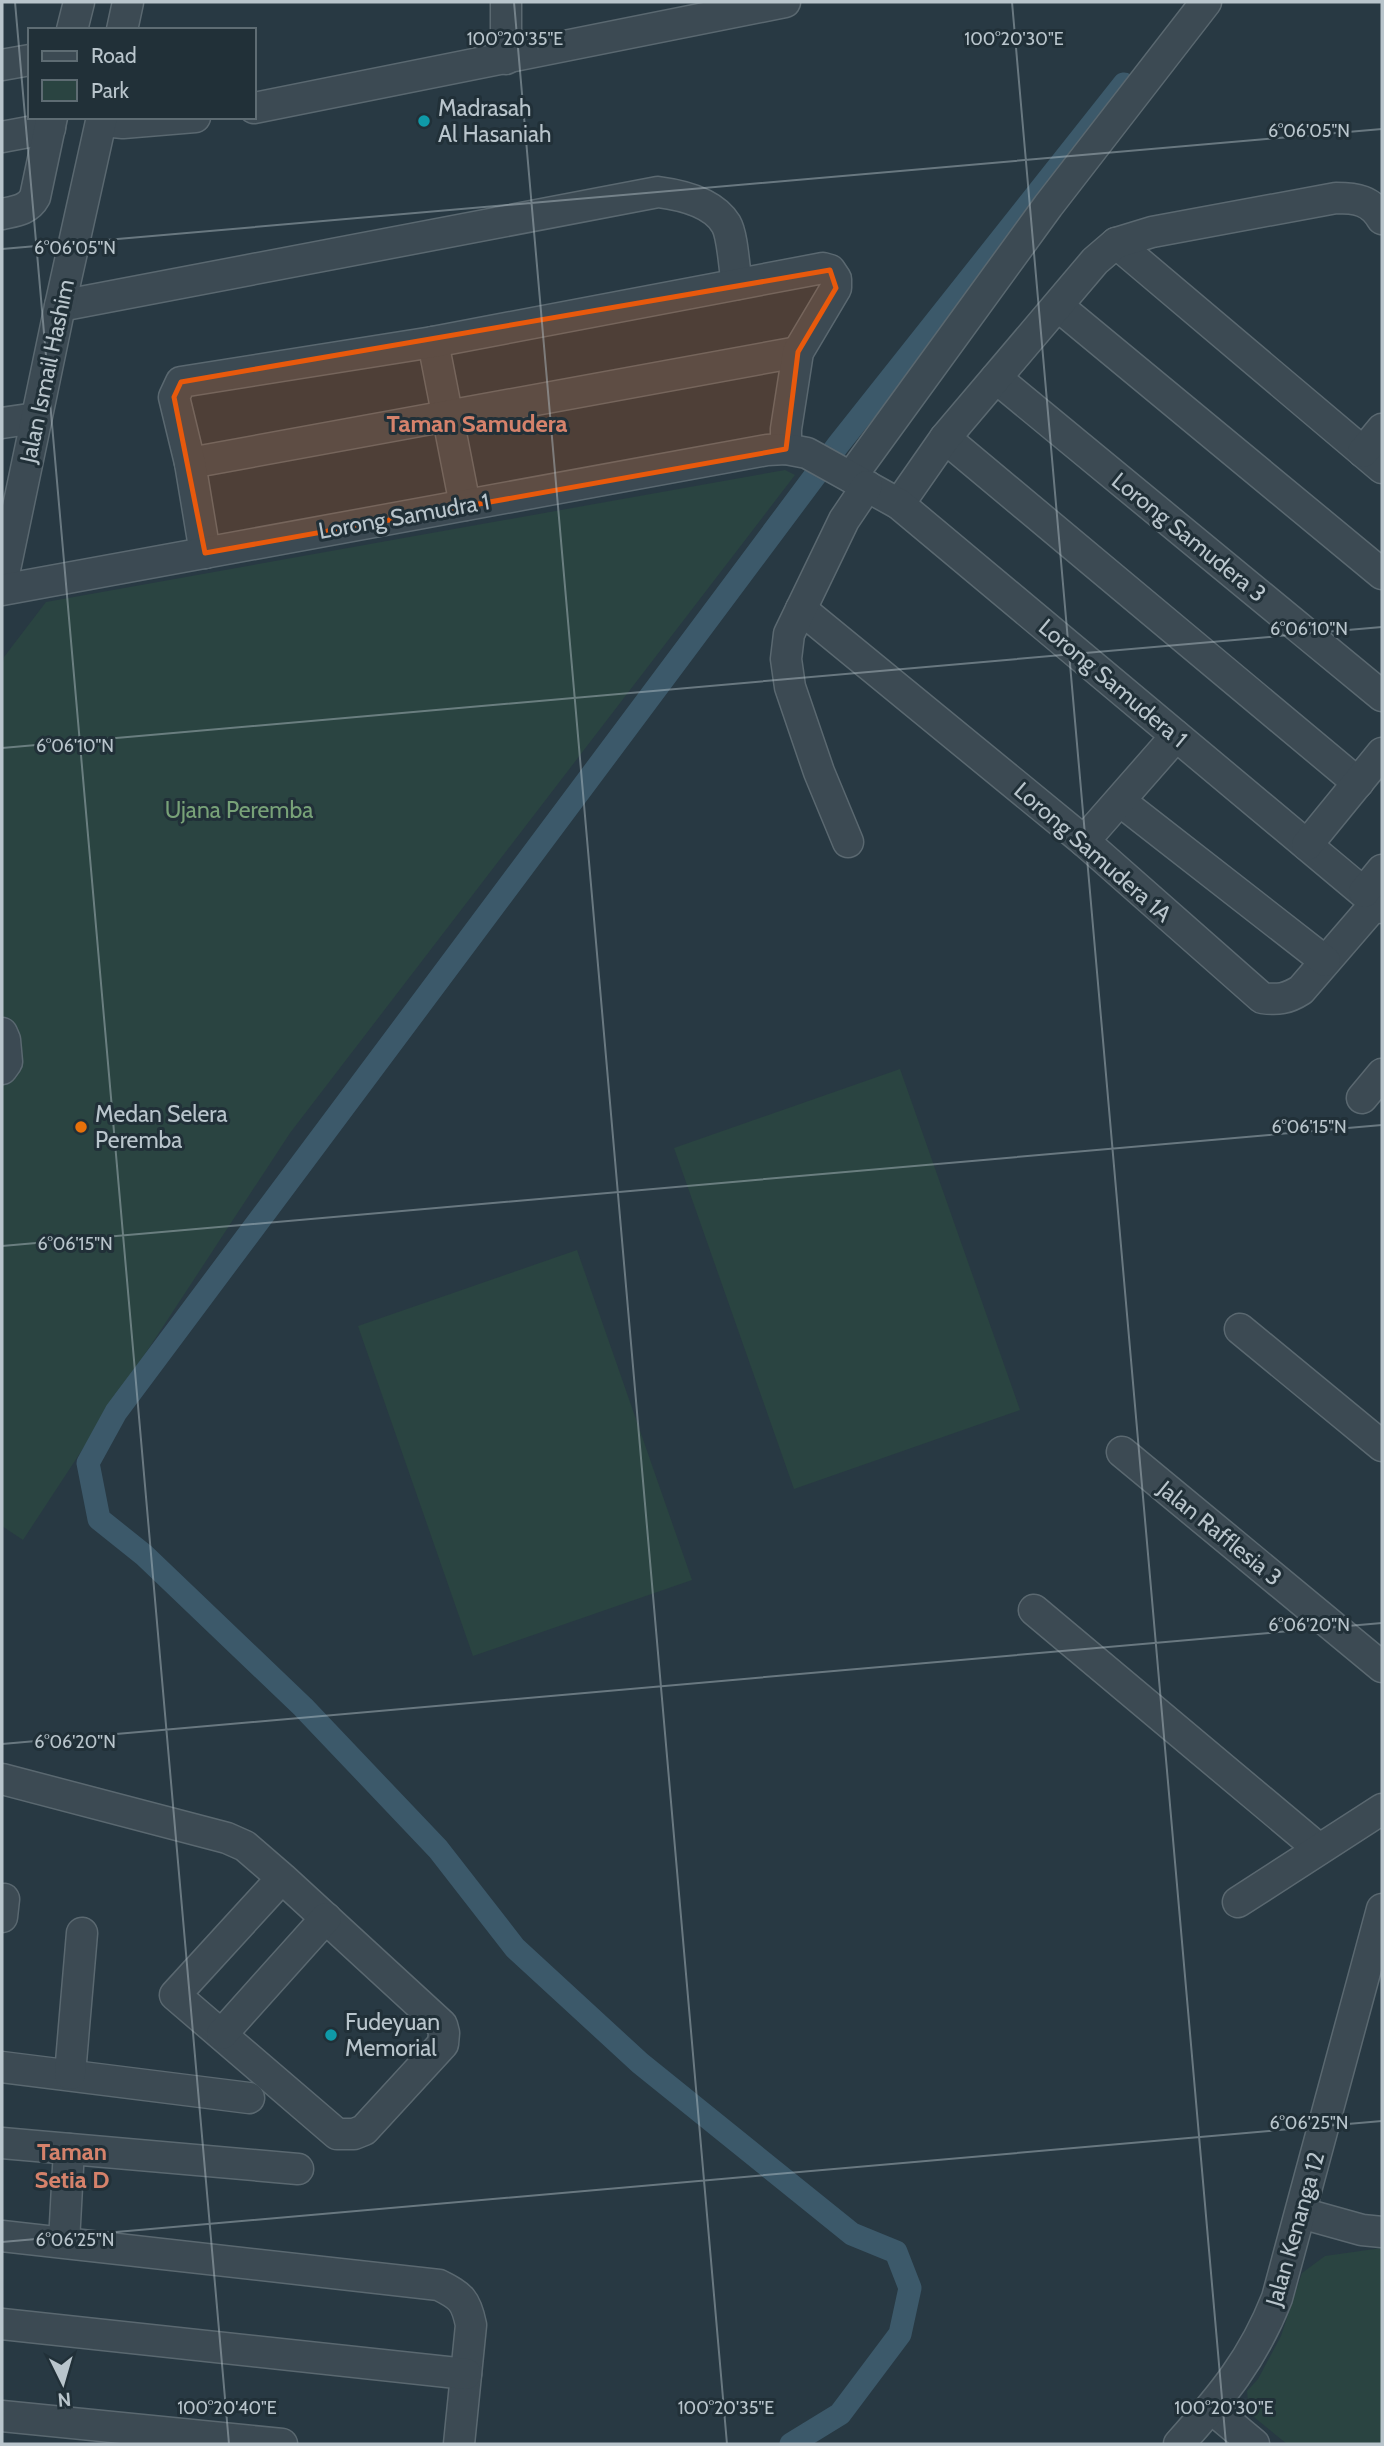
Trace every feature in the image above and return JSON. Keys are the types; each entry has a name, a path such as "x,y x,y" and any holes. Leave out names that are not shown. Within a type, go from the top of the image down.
{"street":[{"path":"72,28 79,2"},
{"path":"122,28 128,2"},
{"path":"506,2 506,59"},
{"path":"256,108 785,2"},
{"path":"848,842 818,772 790,687 786,659 789,634 844,520 851,478 1048,206 1206,2"},
{"path":"2,65 28,60"},
{"path":"102,119 141,122 173,119"},
{"name":"Jalan Ismail Hashim","path":"2,584 102,119"},
{"path":"2,137 51,122 31,205 22,210 2,214"},
{"path":"60,306 658,192 681,195 713,210 727,226 737,284"},
{"path":"899,504 946,438 1105,251 1116,243 1152,232 1336,198 1354,198 1366,202 1377,209 1382,219"},
{"path":"1116,243 1373,460 1382,429"},
{"path":"205,553 190,463 174,397 181,382 433,342 823,268 833,272 836,288 798,352 786,429 797,451"},
{"path":"1058,306 1382,574"},
{"path":"433,342 465,505"},
{"path":"190,463 798,352"},
{"name":"Lorong Samudera 3","path":"996,378 1382,696"},
{"path":"2,423 36,418"},
{"path":"946,438 1357,783"},
{"name":"Lorong Samudra 1","path":"2,590 767,450 797,451"},
{"name":"Lorong Samudera 1","path":"797,451 899,504 1307,845 1376,893"},
{"name":"Lorong Samudera 1A","path":"801,609 1084,841 1262,998 1279,1000 1291,997 1301,990 1376,893"},
{"path":"1084,841 1176,736"},
{"path":"1307,845 1382,753"},
{"path":"1121,801 1325,961"},
{"path":"2,1033 7,1062 2,1069"},
{"path":"1362,1098 1382,1074"},
{"path":"1240,1329 1378,1435"},
{"name":"Jalan Rafflesia 3","path":"1122,1452 1382,1667"},
{"path":"1034,1610 1320,1849"},
{"path":"2,1779 227,1838 245,1846 282,1878 442,2025 443,2044 364,2130 354,2134 337,2134 175,1995 282,1878"},
{"path":"1238,1902 1382,1809"},
{"name":"Jalan Kenanga 12","path":"1179,2444 1212,2408 1250,2357 1264,2331 1301,2213 1382,1909"},
{"path":"222,2034 326,1918"},
{"path":"70,2074 82,1933"},
{"path":"2,2067 249,2098"},
{"path":"2,2143 298,2169"},
{"path":"64,2242 69,2150"},
{"path":"1301,2213 1362,2230 1382,2232"},
{"path":"2,2236 439,2285 457,2294 467,2307 471,2325 459,2444"},
{"path":"2,2324 466,2374"},
{"path":"1212,2408 1254,2444"},
{"path":"2,2416 282,2444"}],"highlighted area":[{"path":"830,270 836,288 798,352 786,449 205,553 174,397 181,382"}],"green space":[{"name":"Ujana Peremba","path":"785,470 795,475 290,1133 23,1540 2,1526 4,657 46,602"},
{"path":"900,1069 1020,1410 794,1489 674,1148"},
{"path":"577,1250 692,1580 473,1656 358,1326"},
{"path":"1382,2248 1382,2444 1287,2444 1249,2413 1247,2391 1258,2379 1281,2336 1302,2273 1325,2256"}],"waterway":[{"path":"791,2444 840,2414 900,2334 910,2288 896,2252 852,2234 640,2063 515,1948 438,1849 303,1707 144,1555 99,1519 88,1463 116,1412 838,445 1124,84"}],"place":[{"name":"Madrasah Al Hasaniah","path":"424,121"},
{"name":"Medan Selera Peremba","path":"81,1127"},
{"name":"Fudeyuan Memorial","path":"331,2035"}],"district":[{"name":"Taman Samudera","path":"477,423"},
{"name":"Taman Setia D","path":"72,2165"}]}
